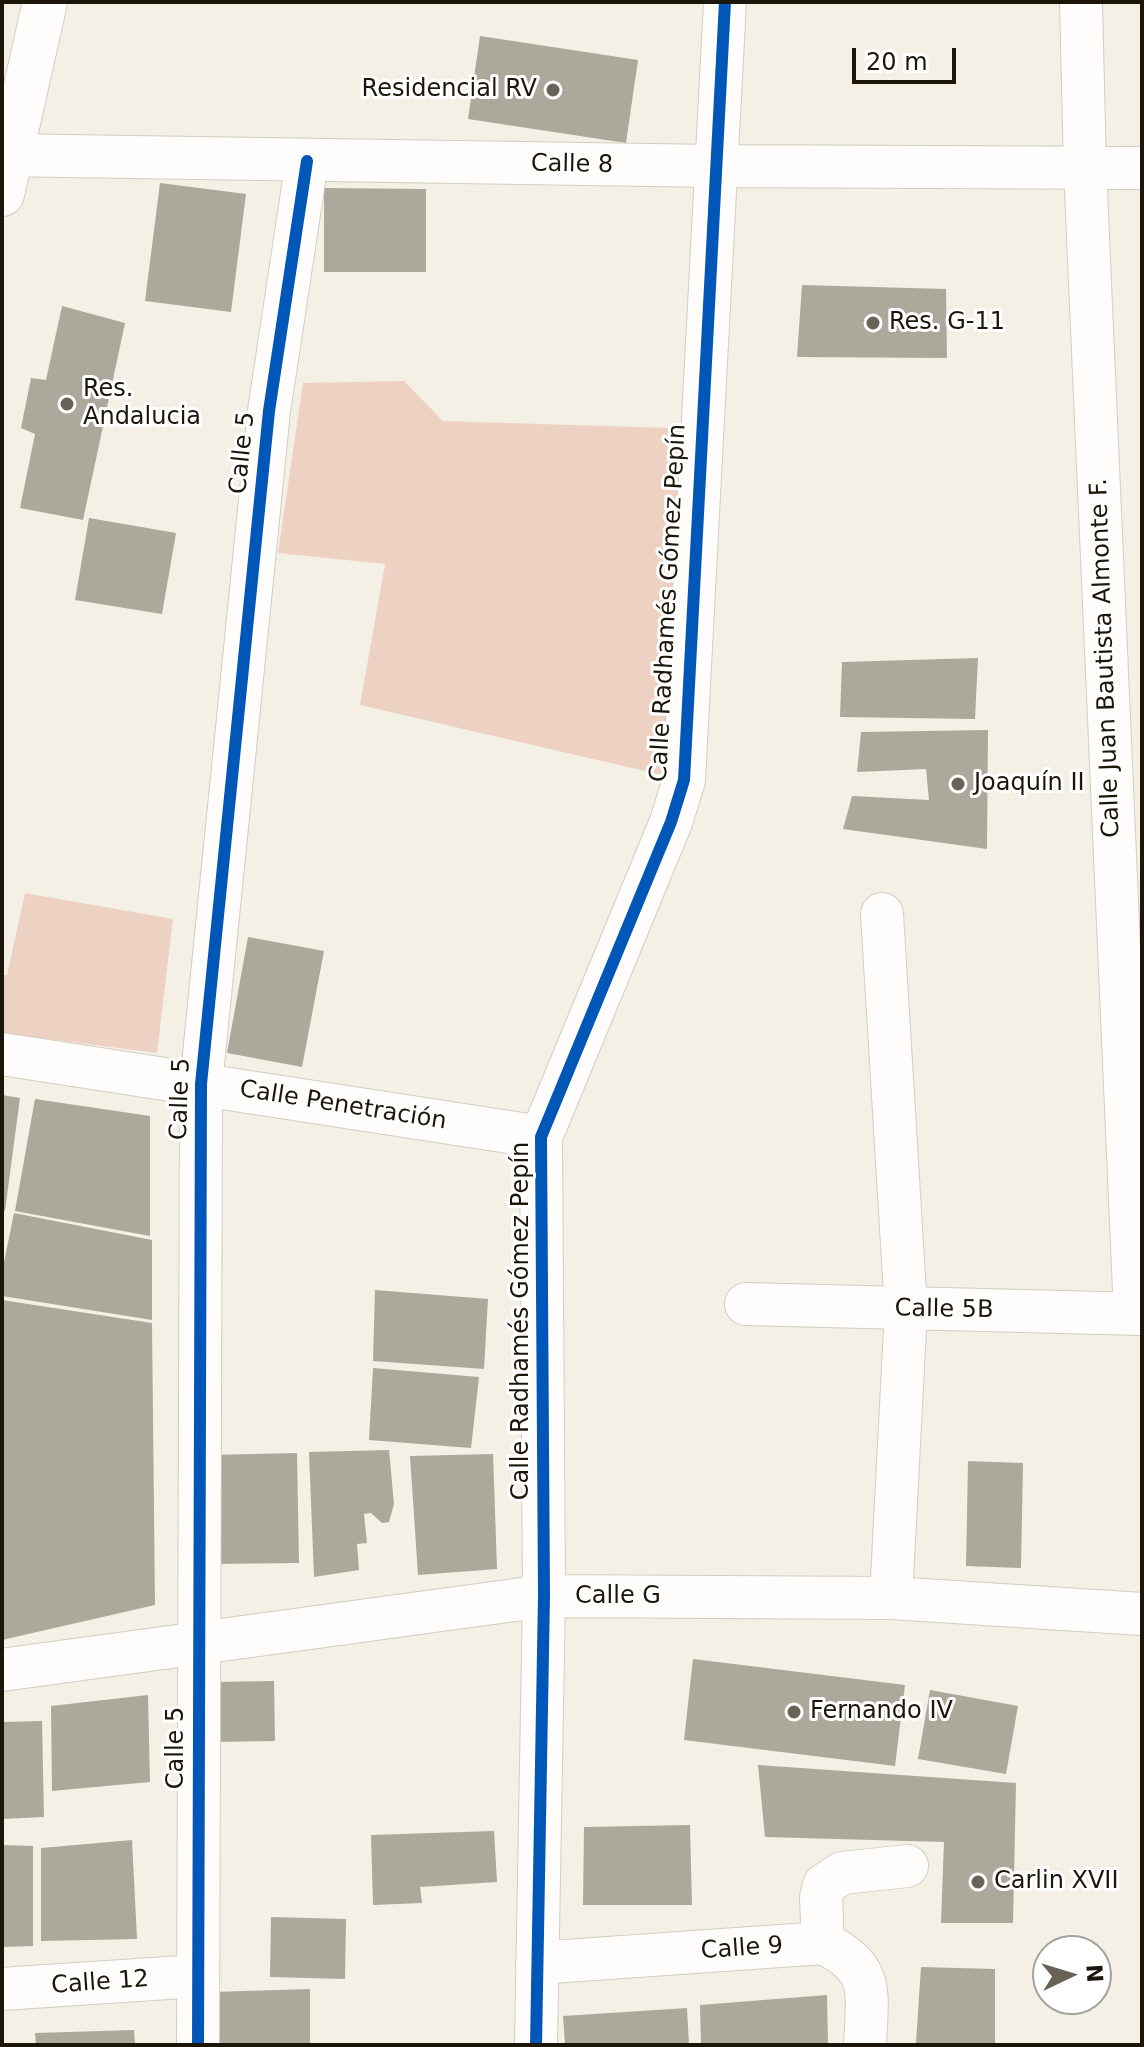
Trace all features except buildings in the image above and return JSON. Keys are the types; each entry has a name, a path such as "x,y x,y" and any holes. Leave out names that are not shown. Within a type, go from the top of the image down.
{"main road":[{"path":"5,168 45,2"}],"street":[{"name":"Calle Radhamés Gómez Pepín","path":"536,2045 544,1596 541,1137 671,822 684,780 725,2"},
{"name":"Calle Juan Bautista Almonte F.","path":"1081,2 1085,168 1138,1314"},
{"name":"Calle 8","path":"5,168 307,161 1142,168"},
{"name":"Calle 5","path":"198,2045 201,1084 269,411 307,161"},
{"path":"882,914 906,1310 891,1598"},
{"name":"Calle Penetración","path":"2,1054 541,1137"},
{"name":"Calle 5B","path":"746,1304 1138,1314"},
{"name":"Calle G","path":"2,1670 544,1596 891,1598 1142,1614"},
{"path":"865,2045 867,1982 849,1955 823,1943 821,1898 824,1885 842,1873 907,1866"},
{"name":"Calle 9","path":"537,1963 823,1943"},
{"name":"Calle 12","path":"2,1989 198,1976"}],"shaded area":[{"path":"404,381 443,421 702,429 684,780 360,705 385,564 278,553 303,383"},
{"path":"25,893 173,919 157,1053 2,1033 2,975 7,975"}],"cycle path":[{"path":"536,2045 544,1596 541,1137 671,822 684,780 725,2"},
{"path":"198,2045 201,1084 269,411 307,161"}],"place":[{"name":"Residencial RV","path":"553,90"},
{"name":"Res. G-11","path":"873,323"},
{"name":"Res. Andalucia","path":"67,404"},
{"name":"Joaquín II","path":"958,784"},
{"name":"Fernando IV","path":"794,1712"},
{"name":"Carlin XVII","path":"978,1882"}]}
